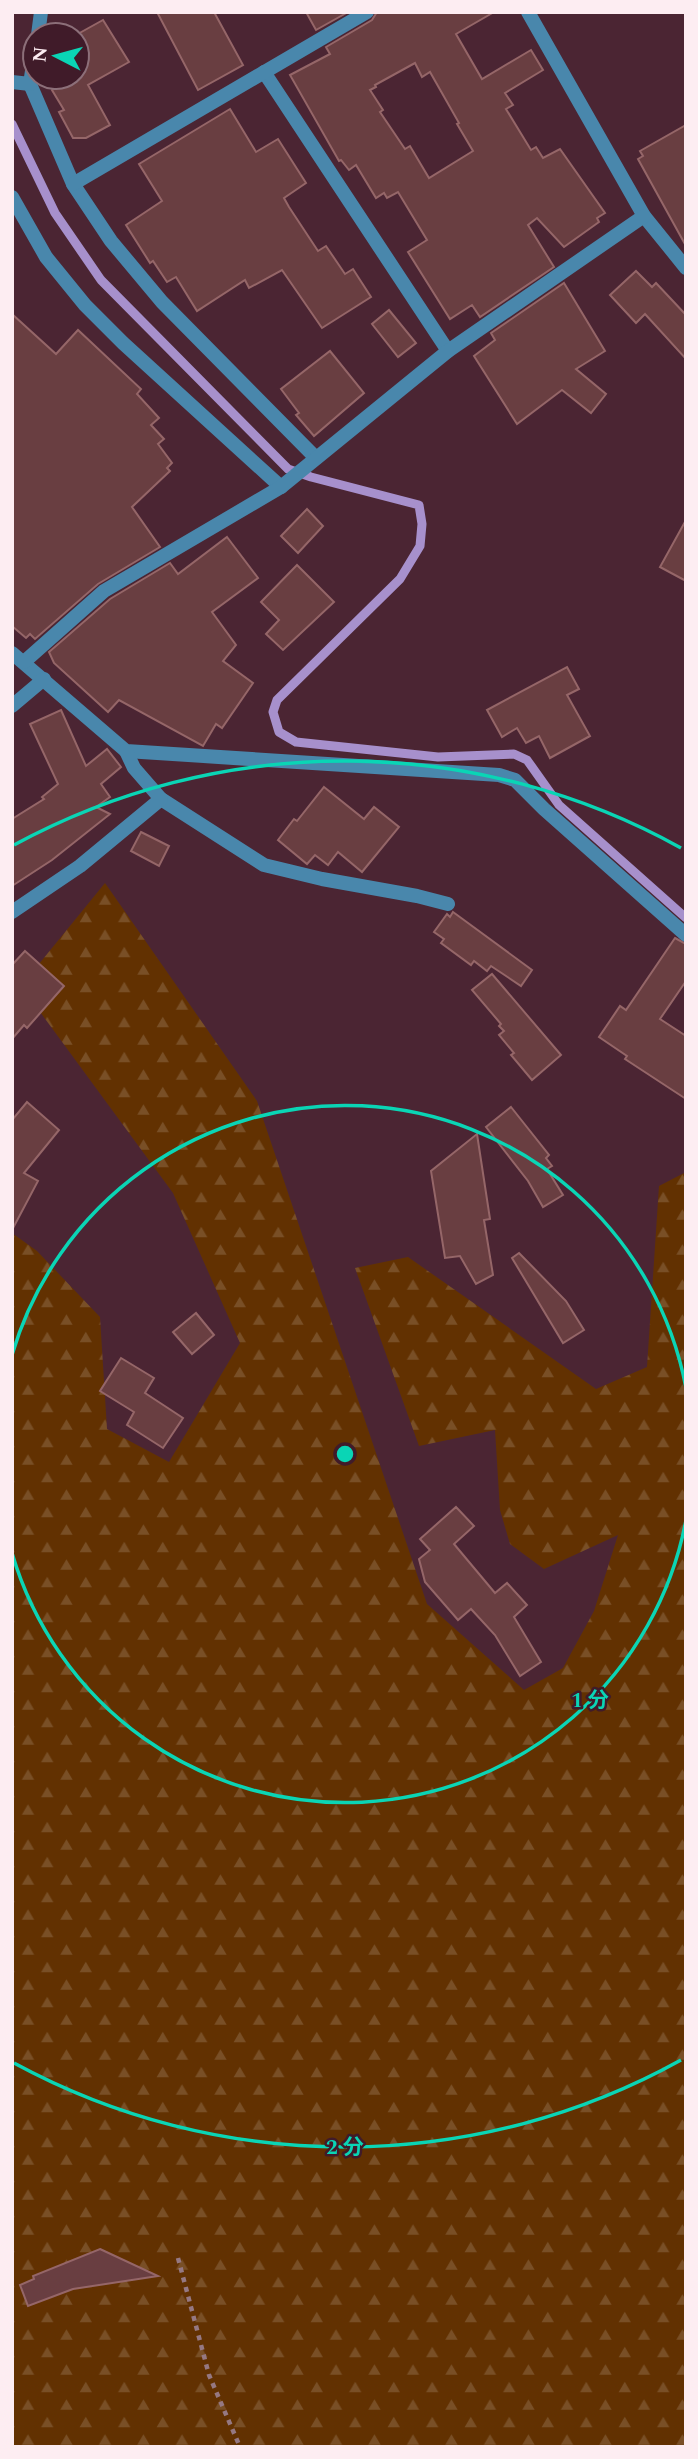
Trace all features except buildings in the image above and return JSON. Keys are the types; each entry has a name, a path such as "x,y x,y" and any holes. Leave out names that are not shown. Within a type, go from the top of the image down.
{"street":[{"path":"73,184 367,12"},
{"path":"528,12 644,216 686,268"},
{"path":"264,72 448,351"},
{"path":"20,83 73,184 111,241 162,302 312,462"},
{"path":"12,197 46,257 85,305 123,343 286,483"},
{"path":"448,904 264,865 161,799 134,768 126,751 18,657 104,591 286,483 448,351 644,216"},
{"path":"12,706 44,679"},
{"path":"126,751 507,777 515,780 686,935"},
{"path":"12,912 80,866 161,799"}],"path":[{"path":"178,2258 209,2375 240,2447"}],"green space":[{"path":"105,883 257,1101 427,1604 524,1690 563,1668 594,1611 618,1535 544,1569 510,1544 500,1510 495,1430 419,1446 355,1268 408,1257 596,1389 647,1367 659,1186 686,1172 686,2447 12,2447 12,1233 37,1251 100,1317 107,1429 169,1462 240,1343 173,1193 21,986"}],"waterway":[{"path":"12,124 55,213 101,280 288,469 419,505 422,524 420,546 400,579 277,700 273,712 279,732 296,742 438,757 514,754 527,760 559,805 686,918"}]}
